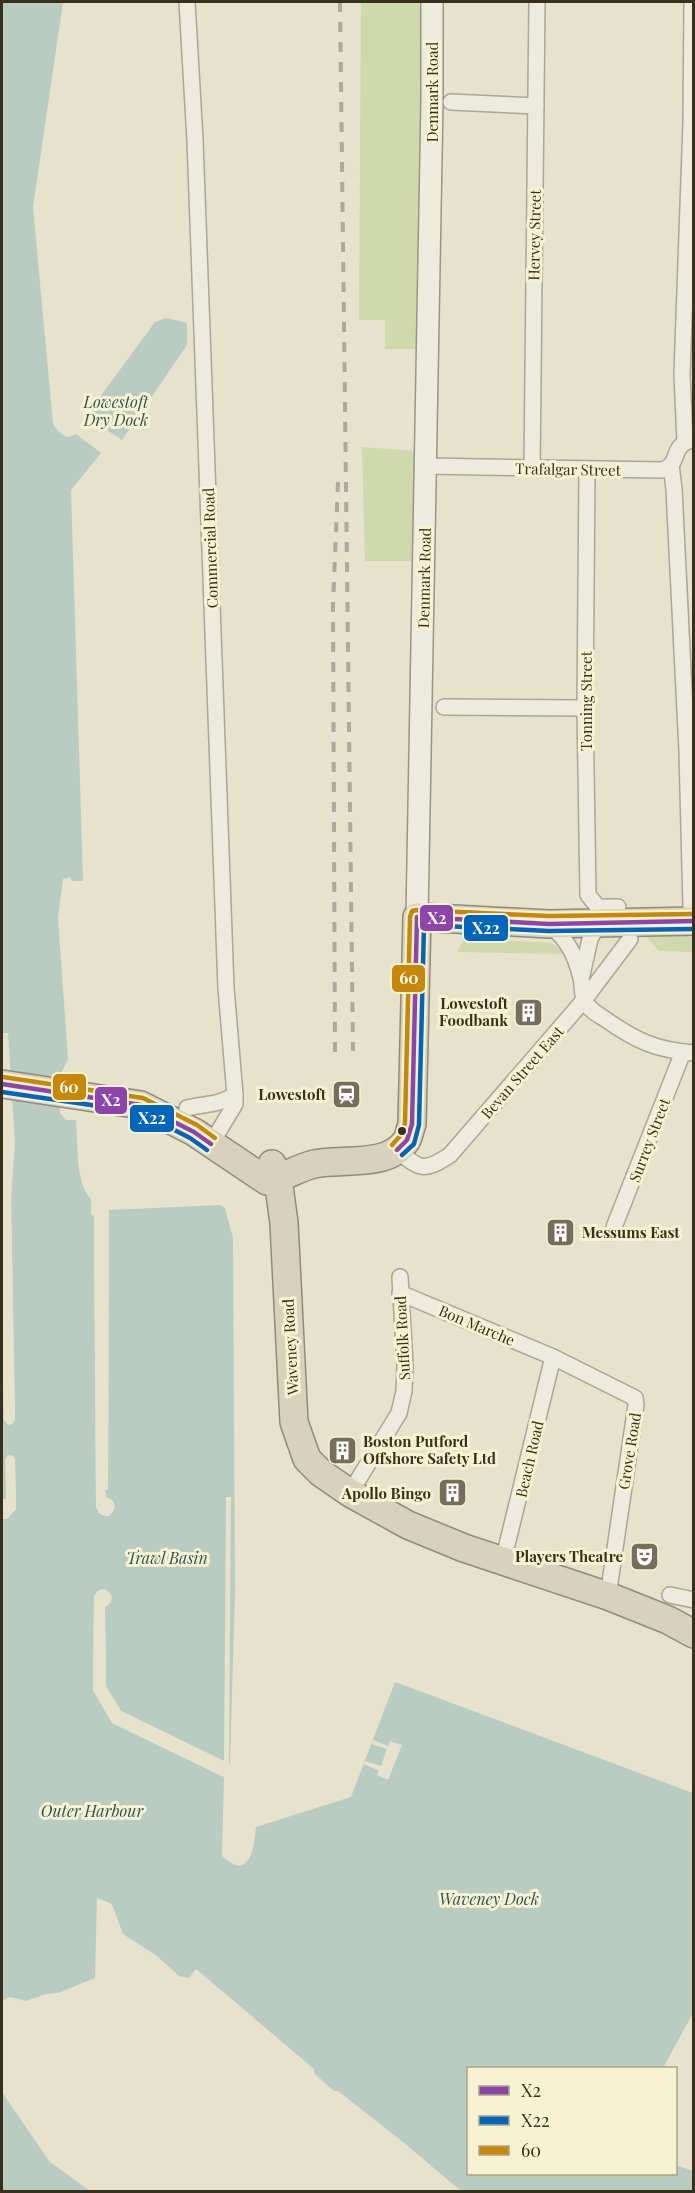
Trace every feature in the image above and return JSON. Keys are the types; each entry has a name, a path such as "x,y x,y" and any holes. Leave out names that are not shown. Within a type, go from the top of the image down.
{"highway":[{"path":"417,917 549,924 609,914 693,911"},
{"name":"Denmark Road","path":"398,1150 407,1140 412,1124 417,917"},
{"path":"2,1084 141,1105 162,1103 187,1108 267,1181 318,1163 371,1159 398,1150"},
{"path":"141,1105 194,1132 216,1136"},
{"name":"Waveney Road","path":"278,1179 284,1223 294,1422 307,1459 321,1473 350,1493 408,1525 443,1540 608,1596 668,1620 693,1634"}],"street":[{"name":"Commercial Road","path":"187,2 195,140 226,987 235,1095 235,1104 216,1136"},
{"name":"Denmark Road","path":"417,917 432,2"},
{"name":"Hervey Street","path":"532,468 537,2"},
{"path":"692,2 692,123 682,374 689,441 679,447 671,465 686,716 693,911"},
{"path":"451,102 536,106"},
{"name":"Trafalgar Street","path":"426,466 662,470 671,465"},
{"name":"Tonning Street","path":"587,470 585,708 588,895 598,907 609,914"},
{"path":"444,707 585,708"},
{"path":"581,978 590,939 609,914"},
{"path":"549,924 565,939 575,958 584,1000 594,1012 639,1041 668,1050 688,1053"},
{"name":"Bevan Street East","path":"398,1150 416,1166 422,1167 431,1166 450,1155 584,1000 630,939"},
{"name":"Surrey Street","path":"614,1227 688,1053"},
{"path":"187,1108 220,1103 235,1095"},
{"name":"Suffolk Road","path":"350,1493 399,1413 404,1391 405,1365 400,1277"},
{"name":"Bon Marche","path":"400,1293 553,1357"},
{"name":"Grove Road","path":"553,1357 635,1398 636,1405 608,1596"},
{"name":"Beach Road","path":"503,1561 553,1357"},
{"path":"670,1594 693,1600"}],"green space":[{"path":"361,2 422,2 419,349 385,349 385,320 359,320"},
{"path":"362,447 416,451 415,561 365,561"},
{"path":"693,935 693,952 659,951 646,936"},
{"path":"465,938 551,943 566,954 457,952"}],"water":[{"path":"2,2 63,2 33,207 53,424 63,435 69,437 76,434 101,453 71,490 83,881 72,881 70,877 63,879 58,918 68,1059 58,1080 60,1113 66,1120 76,1120 80,1173 82,1183 91,1199 91,1215 94,1215 96,1507 101,1515 109,1516 115,1507 112,1500 106,1497 105,1490 108,1489 109,1210 220,1205 225,1208 233,1238 235,1591 230,1764 121,1711 106,1686 105,1607 110,1603 111,1598 104,1589 98,1591 94,1596 93,1690 112,1723 224,1777 222,1856 231,1863 239,1865 245,1864 249,1859 256,1827 351,1797 395,1682 693,1793 693,2013 664,2067 467,2067 467,2175 677,2175 677,2165 693,2171 693,2191 461,2191 403,2142 338,2091 334,2091 315,2074 314,2069 196,1969 189,1978 179,1976 157,1956 123,1934 112,1904 97,1898 95,1978 58,1993 46,1994 26,2001 10,1997 2,2001 2,1519 7,1519 16,1509 15,1460 8,1455 6,1499 2,1499 2,1340 4,1420 9,1425 15,1419 11,1199 15,1142 8,1033 2,1033"},
{"name":"Lowestoft Dry Dock","path":"166,318 187,323 187,345 122,440 86,416 155,322"},
{"path":"2,2092 50,2162 90,2191 2,2191"}],"pier":[{"path":"8,1199 11,1199 15,1419 9,1425 4,1420 2,1340 2,1337 4,1340 7,1420 9,1422 12,1419"},
{"path":"91,1199 94,1201 94,1212 97,1215 99,1507 106,1513 112,1507 110,1502 103,1499 102,1490 105,1487 106,1208 109,1210 108,1490 105,1490 106,1497 113,1501 115,1507 112,1513 106,1516 99,1513 96,1507 94,1216 91,1215"},
{"path":"8,1455 15,1459 16,1509 7,1519 2,1519 2,1516 13,1508 11,1458 8,1460 9,1499 2,1502 2,1499 6,1499 5,1460"},
{"path":"226,1497 231,1497 229,1767 119,1713 103,1687 102,1606 109,1598 102,1592 97,1597 96,1690 114,1720 225,1775 224,1777 112,1723 93,1690 94,1597 102,1589 109,1592 112,1597 110,1603 105,1607 106,1686 121,1711 224,1761"},
{"path":"373,1740 388,1746 390,1741 402,1745 388,1780 377,1775 379,1771 364,1764 365,1761 381,1766 387,1749 371,1744"},
{"path":"2,2089 53,2161 50,2162"}],"railway":[{"path":"340,2 353,1051"},
{"path":"335,1052 333,606 338,482"}],"transit line":[{"name":"60","path":"392,1145 400,1136 405,1123 410,917 412,911 549,916 694,914"},
{"name":"X2","path":"397,1150 407,1140 412,1124 417,917 549,924 694,921"},
{"name":"X22","path":"402,1155 414,1144 419,1125 424,925 549,931 694,929"},
{"name":"60","path":"3,1077 143,1098 197,1125 215,1138"},
{"name":"X2","path":"2,1084 141,1105 194,1132 211,1144"},
{"name":"X22","path":"2,1092 139,1112 190,1138 207,1150"}],"place":[{"name":"Lowestoft Foodbank","path":"529,1012"},
{"name":"Lowestoft","path":"347,1094"},
{"name":"Messums East","path":"561,1232"},
{"name":"Boston Putford Offshore Safety Ltd","path":"342,1450"},
{"name":"Apollo Bingo","path":"452,1493"},
{"name":"Players Theatre","path":"644,1556"}],"water label":[{"name":"Trawl Basin","path":"167,1557"},
{"name":"Outer Harbour","path":"92,1810"},
{"name":"Waveney Dock","path":"489,1898"}]}
